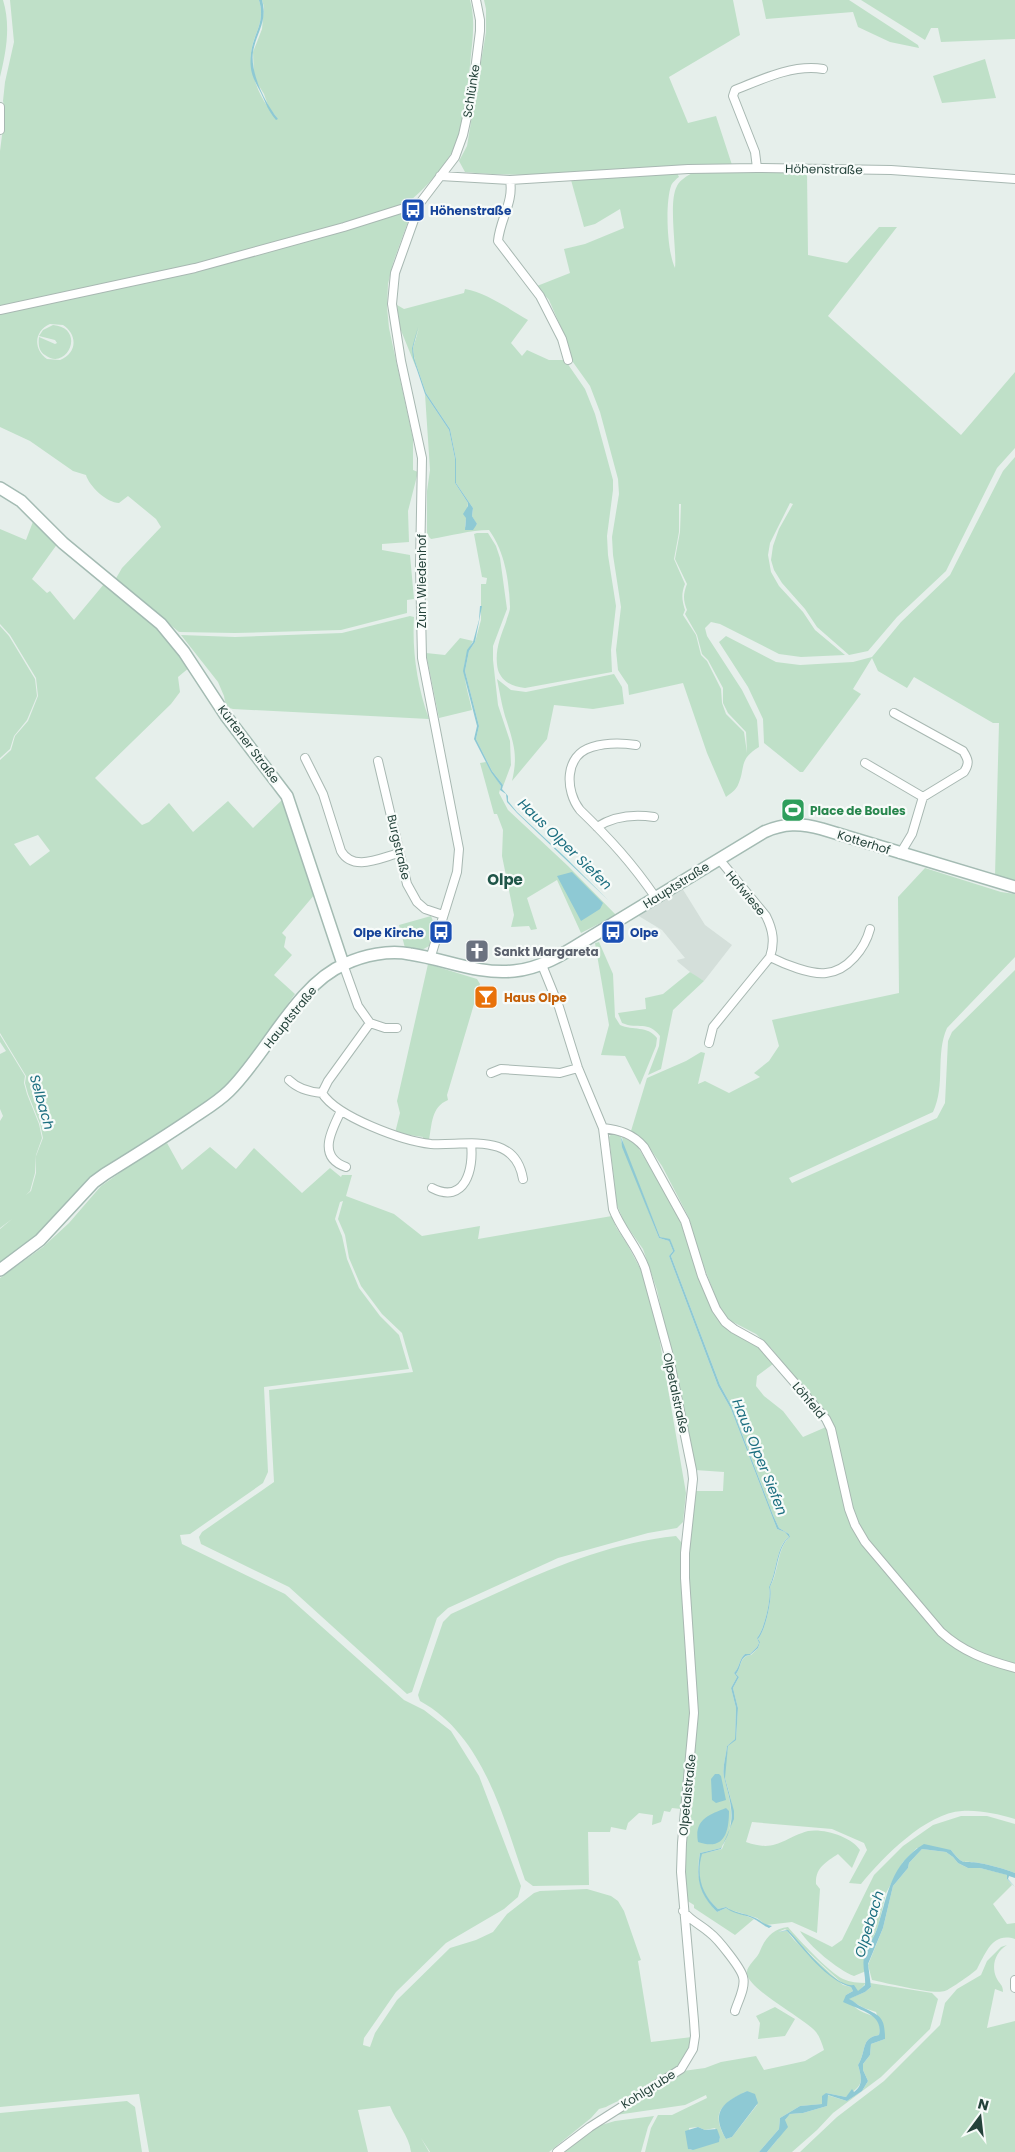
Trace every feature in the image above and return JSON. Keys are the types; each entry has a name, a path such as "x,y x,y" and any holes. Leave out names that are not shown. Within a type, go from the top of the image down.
{"street":[{"name":"Schlünke","path":"440,176 460,147 467,121 480,31 476,0"},
{"path":"757,168 755,152 733,96 736,90 797,69 809,67 822,69"},
{"path":"0,107 0,130"},
{"name":"Höhenstraße","path":"440,176 510,180 688,169 757,168 883,170 1015,179"},
{"path":"0,310 195,268 344,227 420,203 440,176"},
{"path":"510,180 512,191 510,202 500,226 498,241 544,301 562,339 568,360"},
{"name":"Zum Wiedenhof","path":"420,203 393,282 392,304 401,361 422,458 420,564 422,658 459,849 457,872 430,959"},
{"name":"Kürtener Straße","path":"0,488 21,501 54,535 169,633 197,670 226,716 287,796 343,964"},
{"path":"894,713 963,750 968,758 968,766 964,772 923,798 912,834 900,854"},
{"path":"636,745 592,747 579,755 568,778 571,795 580,810 633,864 656,898"},
{"path":"306,758 323,794 341,851 345,857 355,863 362,863 399,853"},
{"name":"Burgstraße","path":"378,762 407,884 417,902 425,909 443,915"},
{"path":"865,764 923,798"},
{"path":"597,827 616,818 644,815 654,817"},
{"name":"Kotterhof","path":"719,859 770,829 777,826 796,824 822,829 1015,887"},
{"name":"Hauptstraße","path":"0,1270 40,1240 94,1182 175,1130 230,1091 307,992 323,977 343,964 367,956 392,953 410,954 494,972 524,970 542,964 567,951 719,859"},
{"name":"Hofwiese","path":"719,859 766,916 774,938 770,957"},
{"path":"709,1043 713,1026 770,957 813,972 834,972 860,951 867,940 870,929"},
{"path":"343,964 358,1006 370,1023 385,1028 397,1028"},
{"name":"Olpetalstraße","path":"542,964 559,1007 578,1068 603,1128 613,1209 616,1219 642,1257 668,1352 692,1470 685,1578 694,1712 682,1843"},
{"path":"322,1093 328,1081 370,1023"},
{"path":"491,1074 501,1069 560,1073 578,1068"},
{"path":"289,1080 300,1088 322,1093 332,1106 341,1111 408,1140 430,1144 493,1144 505,1149 521,1165 523,1178"},
{"path":"341,1111 330,1135 329,1150 336,1164 346,1167"},
{"name":"Löhfeld","path":"603,1128 618,1130 628,1134 638,1139 644,1147 685,1221 702,1276 716,1309 725,1322 761,1344 826,1419 831,1429 854,1525 865,1542 930,1620 954,1644 982,1659 1015,1668"},
{"path":"432,1188 448,1193 462,1185 471,1166 471,1144"},
{"name":"Kohlgrube","path":"557,2152 633,2098 666,2080 681,2069 692,2049 695,2036 683,1911 682,1843"},
{"path":"683,1911 695,1923 711,1933 743,1975 736,2011"},
{"path":"1015,1980 1015,1988"}],"shaded area":[{"path":"682,888 705,925 732,945 704,981 678,962 677,960 685,958 662,930 637,915"}],"green space":[{"path":"0,0 3,0 7,29 6,49 0,77"},
{"path":"10,0 259,0 261,8 260,22 251,53 254,78 253,52 262,29 264,7 262,0 470,0 473,16 472,40 467,97 461,128 454,148 432,180 409,201 393,209 196,265 0,307 0,151 5,112 3,101 5,82 14,42","holes":["254,78 264,94 269,108 278,119 272,113 262,97"]},
{"path":"484,0 733,0 740,35 669,77 688,123 716,116 732,165 531,175 465,172 459,161 467,146 486,32"},
{"path":"762,0 849,0 918,45 919,48 890,42 858,27 853,12 766,19"},
{"path":"861,0 1015,0 1015,39 941,42 938,28 931,28 925,40"},
{"path":"985,59 996,98 942,103 933,76"},
{"path":"807,171 808,255 847,263 879,227 897,227 828,316 961,435 1015,372 1015,448 997,468 946,571 897,617 868,651 849,655 817,627 774,570 771,560 773,546 779,529 793,504 790,503 770,543 768,555 771,572 779,586 803,612 815,630 845,655 801,657 779,654 720,624 711,622 705,628 707,636 742,690 757,720 759,747 745,760 737,787 726,797 707,753 683,683 629,695 628,685 618,670 616,650 621,607 612,537 619,494 618,479 600,412 590,386 570,358 566,339 549,300 537,286 570,273 564,249 585,244 624,228 620,209 595,224 584,227 571,180 677,173 679,177 672,185 668,204 670,251 675,268 674,193 680,182 692,173","holes":["679,504 681,504 680,532 675,559 687,584 684,594 687,610 685,614 697,635 702,654 708,660 723,688 723,703 728,713 746,732 747,753 744,732 726,714 722,703 721,689 707,661 701,655 696,635 683,615 685,610 682,594 685,584 674,559 679,532"]},
{"path":"408,210 410,216 393,263 388,284 387,307 389,328 413,439 413,470 418,472 408,511 409,542 382,544 382,550 410,555 414,599 407,600 407,613 341,630 235,633 179,632 115,580 122,568 161,527 156,519 128,496 119,503 109,500 95,489 86,475 73,471 30,441 0,427 0,312 153,282 354,228","holes":["50,324 63,325 68,329 73,339 74,344 70,353 60,360 47,359 39,350 38,336"]},
{"path":"465,289 490,298 528,320 511,343 522,356 527,350 549,360 565,360 585,389 595,414 613,480 607,536 616,606 611,650 612,672 525,688 508,683 502,678 498,670 497,651 510,607 509,587 499,548 489,530 431,539 427,535 427,491 430,470 425,394 449,430 455,459 455,483 468,503 465,527 477,525 472,516 473,508 456,483 456,459 450,429 426,393 415,360 417,370 400,328 397,305 404,309 464,293"},
{"path":"53,325 63,328 69,333 71,340 70,348 66,354 60,358 53,359 40,350 39,337 55,344 57,343 55,340 39,336 43,330"},
{"path":"1015,457 1015,882 995,876 999,723 993,723 914,677 907,688 878,671 872,658 853,689 861,694 803,772 800,772 764,743 763,719 748,687 719,642 726,636 776,662 800,665 853,662 872,657 901,622 950,575 1003,471"},
{"path":"34,519 58,543 32,579 47,593 50,591 74,620 104,584 161,631 190,667 178,677 180,692 171,704 95,778 142,825 149,822 169,803 193,832 228,801 253,828 283,799 315,894 282,933 286,937 284,947 292,955 274,975 295,994 236,1076 213,1100 101,1171 35,1238 0,1264 0,1229 12,1219 22,1206 26,1195 31,1191 36,1173 36,1156 43,1138 40,1124 28,1094 25,1083 26,1076 0,1033 0,760 11,750 15,736 28,721 38,696 36,678 10,635 0,624 0,529 26,540","holes":["38,835 50,851 30,866 14,844"]},
{"path":"488,533 496,546 500,558 507,609 493,646 498,705 510,741 511,765 502,789 503,785 492,771 476,739 479,726 465,671 469,651 475,642 481,620 481,584 486,584 487,578 482,577 474,534"},
{"path":"410,616 414,617 416,668 421,694 429,719 233,709 226,707 218,682 181,635 235,637 342,633"},
{"path":"0,626 9,636 35,679 37,696 27,720 14,736 10,749 0,758"},
{"path":"460,638 473,641 468,650 465,667 466,683 472,710 439,718 426,653 445,655"},
{"path":"614,674 622,687 624,704 593,709 554,705 547,739 512,781 515,764 512,737 502,706 497,679 511,690 526,692"},
{"path":"486,762 501,786 499,793 508,810 568,866 616,915 581,933 557,880 527,898 537,929 531,930 529,926 511,927 514,915 502,856 503,830 497,814 494,814 480,763"},
{"path":"925,868 1001,892 1015,894 1015,957 947,1028 943,1038 939,1091 933,1112 789,1178 792,1183 937,1118 945,1103 948,1041 952,1032 1015,970 1015,1665 971,1651 943,1630 866,1538 857,1525 852,1509 828,1416 771,1348 756,1334 729,1320 720,1308 699,1254 689,1218 662,1166 647,1144 631,1131 647,1078 686,1061 701,1052 705,1053 698,1084 705,1081 729,1093 760,1077 754,1073 769,1061 779,1046 772,1020 899,993 898,897"},
{"path":"431,916 435,926 429,946 420,951 405,948 399,925"},
{"path":"599,942 613,974 615,1017 620,1025 649,1031 657,1038 656,1046 640,1085 625,1056 601,1055 609,1025 595,943"},
{"path":"428,964 477,979 480,984 447,1095 448,1100 442,1103 435,1112 429,1140 423,1139 423,1137 395,1133 400,1113 397,1101"},
{"path":"690,972 704,981 673,1010 661,1069 648,1075 659,1046 660,1036 651,1028 622,1023 618,1013 646,1009 645,998 663,994"},
{"path":"0,1035 25,1076 24,1083 27,1094 39,1124 42,1138 36,1155 35,1173 30,1191 12,1219 0,1228 0,1121 3,1116 0,1109 0,1054 6,1051 0,1042"},
{"path":"613,1132 621,1137 659,1238 669,1241 673,1251 669,1256 718,1386 731,1409 777,1529 785,1532 789,1537 779,1552 769,1587 767,1614 757,1638 759,1643 750,1654 743,1656 734,1673 737,1677 731,1688 736,1708 735,1739 727,1746 723,1770 731,1813 729,1830 721,1848 700,1853 698,1870 700,1885 706,1898 717,1912 726,1908 754,1919 735,1935 694,1908 694,1905 686,1900 685,1843 697,1713 689,1557 695,1491 723,1491 724,1472 695,1470 657,1290 643,1249 624,1222 617,1205 609,1137"},
{"path":"622,1137 636,1144 673,1205 714,1314 723,1326 758,1347 773,1364 757,1376 756,1386 764,1396 783,1411 803,1437 826,1427 828,1430 844,1502 862,1543 939,1634 957,1649 974,1658 1015,1671 1015,1819 989,1813 962,1811 934,1819 906,1838 881,1861 861,1884 849,1883 867,1850 864,1843 832,1829 752,1822 746,1842 756,1845 772,1845 814,1830 844,1837 860,1850 852,1868 838,1854 819,1870 816,1878 816,1884 820,1889 817,1933 792,1922 766,1925 757,1918 726,1907 718,1909 703,1891 699,1877 701,1854 722,1849 732,1821 731,1799 724,1770 728,1746 736,1739 738,1708 733,1688 739,1677 736,1674 744,1657 751,1655 758,1648 760,1642 758,1639 766,1622 771,1592 770,1587 780,1553 790,1537 789,1534 779,1528 773,1515 731,1405 720,1385 671,1256 675,1251 670,1240 660,1237 624,1147"},
{"path":"167,1143 182,1170 210,1147 236,1169 254,1148 302,1193 330,1168 341,1177 342,1175 352,1175 346,1196 394,1214 422,1236 480,1226 478,1239 612,1216 616,1227 641,1270 658,1331 686,1493 683,1522 677,1528 648,1533 558,1558 448,1608 437,1618 412,1692 407,1694 289,1587 201,1544 199,1537 202,1532 274,1482 269,1390 413,1372 402,1333 382,1314 361,1286 349,1258 345,1235 338,1219 343,1201 340,1202 335,1219 342,1236 347,1259 359,1288 380,1316 399,1335 409,1369 264,1387 268,1472 263,1483 190,1534 180,1535 182,1544 285,1594 404,1700 424,1710 451,1731 479,1776 521,1886 518,1897 504,1909 446,1943 396,1992 364,2038 363,2045 370,2047 375,2033 397,2000 450,1948 476,1940 493,1932 507,1914 534,1893 540,1891 587,1889 611,1896 618,1901 624,1911 641,1960 638,1961 651,2042 692,2037 688,2051 681,2062 659,2081 599,2109 591,2118 549,2152 430,2152 421,2138 429,2152 411,2152 408,2140 390,2106 358,2110 368,2152 149,2152 139,2094 0,2107 0,1278 43,1247 69,1223 101,1186"},
{"path":"676,1536 681,1542 681,1584 690,1713 681,1809 672,1808 670,1812 664,1811 661,1822 652,1825 653,1815 639,1813 628,1823 626,1830 611,1827 610,1832 588,1832 589,1885 533,1886 525,1880 499,1805 476,1756 442,1716 420,1701 418,1695 443,1622 451,1614 505,1589 589,1555 646,1540"},
{"path":"961,1816 987,1816 1015,1824 1015,1873 988,1865 961,1861 951,1850 917,1848 903,1862 886,1893 878,1927 864,1957 866,1971 854,1976 847,1973 824,1957 804,1937 800,1931 832,1947 842,1940 874,1875 903,1846 933,1825"},
{"path":"922,1849 946,1852 958,1863 968,1868 980,1868 1008,1875 1007,1879 1012,1885 993,1904 1007,1924 1015,1923 1015,1939 1001,1938 995,1941 972,1974 951,1988 939,1992 872,1980 868,1965 883,1928 893,1886 908,1868 909,1863"},
{"path":"788,1927 814,1955 843,1979 857,1983 866,1983 858,1992 852,1986 843,1984 795,1940 790,1932 785,1929 778,1932 787,1931 794,1940 843,1985 851,1987 853,1991 846,1995 853,2005 879,2022 879,2035 866,2042 858,2065 861,2076 860,2084 846,2097 826,2093 823,2104 800,2106 780,2118 779,2129 759,2152 645,2152 651,2128 658,2115 672,2115 707,2098 706,2095 685,2105 616,2115 683,2071 756,2056 764,2070 805,2061 824,2050 820,2038 810,2026 766,1995 749,1980 747,1970 759,1954 767,1938 778,1929","holes":["747,2091 757,2105 732,2137 726,2139 721,2129 719,2115 726,2104","698,2127 705,2130 715,2128 720,2137 719,2141 689,2149 689,2128"]},
{"path":"1007,1945 997,1955 994,1963 996,1977 1002,1986 1003,1992 995,1989 987,2028 1015,2021 1015,2152 800,2152 837,2117 884,2081 940,2025 945,2003 957,1989 981,1975 987,1961 1001,1947"},
{"path":"870,1983 932,1993 938,1999 930,2029 881,2077 833,2113 792,2152 767,2152 778,2139 785,2120 790,2114 803,2113 827,2106 827,2095 847,2101 862,2091 868,2081 863,2070 863,2064 870,2055 871,2044 885,2039 876,2012 848,1999 865,1992 871,1987"},
{"path":"775,2007 795,2019 785,2036 758,2039 760,2023 756,2016"},
{"path":"127,2101 135,2107 142,2152 0,2152 0,2113"},
{"path":"654,2116 648,2127 641,2152 565,2152 598,2126 615,2121"}],"water":[{"path":"259,0 262,0 264,15 254,45 254,69 268,105 278,119 276,120 267,107 251,70 252,46 261,15"},
{"path":"418,327 413,348 414,358 426,393 450,429 456,459 456,483 473,508 472,516 477,524 473,530 465,530 466,518 463,514 468,503 455,483 455,459 449,430 425,394 413,358 412,348"},
{"path":"480,606 482,606 475,642 469,651 465,671 479,726 476,739 492,771 503,785 502,789 508,796 508,801 517,812 608,900 517,813 507,802 506,794 500,790 501,786 491,772 474,739 477,726 463,671 467,650 473,642 479,620"},
{"path":"572,872 603,903 600,909 581,921 557,876"},
{"path":"621,1137 660,1237 670,1239 675,1251 671,1256 720,1385 731,1405 773,1515 779,1528 789,1534 790,1537 780,1553 770,1587 771,1592 766,1622 758,1639 760,1642 758,1648 750,1655 744,1657 742,1660 736,1674 739,1677 733,1688 738,1708 736,1740 728,1746 725,1778 734,1811 734,1819 730,1829 731,1805 723,1770 727,1746 735,1739 736,1708 731,1688 737,1677 734,1673 743,1656 750,1654 759,1643 757,1638 767,1614 769,1587 779,1553 785,1541 789,1537 785,1532 777,1529 731,1409 718,1386 669,1256 673,1251 669,1241 659,1238 622,1147"},
{"path":"715,1774 721,1776 726,1800 716,1803 712,1800 711,1779"},
{"path":"726,1808 729,1811 729,1819 723,1838 714,1844 698,1842 697,1835 700,1823 713,1813"},
{"path":"723,1844 721,1849 702,1854 700,1877 707,1897 718,1909 726,1907 732,1911 756,1918 772,1926 769,1928 752,1918 733,1912 726,1908 717,1912 702,1891 698,1870 700,1853 721,1848"},
{"path":"924,1844 951,1850 964,1862 988,1865 1015,1873 1015,1878 1009,1876 1008,1879 1015,1887 1007,1879 1007,1875 980,1868 968,1868 958,1863 946,1852 922,1849 909,1863 908,1868 893,1886 883,1928 868,1964 871,1987 865,1992 849,1999 877,2015 884,2026 885,2039 871,2044 870,2055 863,2064 863,2070 868,2081 862,2091 847,2101 828,2095 827,2106 803,2113 790,2114 785,2120 788,2127 767,2152 759,2152 779,2129 780,2118 800,2106 822,2104 822,2096 826,2093 846,2097 852,2089 854,2092 857,2089 861,2080 858,2065 866,2042 879,2035 880,2028 874,2017 863,2010 843,2002 846,1995 853,1991 851,1987 842,1984 824,1971 787,1931 777,1932 788,1930 818,1964 837,1980 854,1985 858,1991 865,1985 864,1958 877,1930 892,1880 904,1861"},
{"path":"747,2091 755,2094 758,2103 732,2137 726,2139 721,2130 719,2115 731,2099"},
{"path":"698,2127 705,2130 717,2129 720,2137 719,2142 693,2150 688,2149 685,2131"}],"place":[{"name":"Höhenstraße","path":"413,210"},
{"name":"Place de Boules","path":"793,810"},
{"name":"Olpe Kirche","path":"441,932"},
{"name":"Olpe","path":"613,932"},
{"name":"Sankt Margareta","path":"477,951"},
{"name":"Haus Olpe","path":"486,997"}],"district":[{"name":"Olpe","path":"505,879"}],"water label":[{"name":"Haus Olper Siefen","path":"565,844"},
{"name":"Selbach","path":"42,1102"},
{"name":"Haus Olper Siefen","path":"760,1457"},
{"name":"Olpebach","path":"869,1924"}]}
